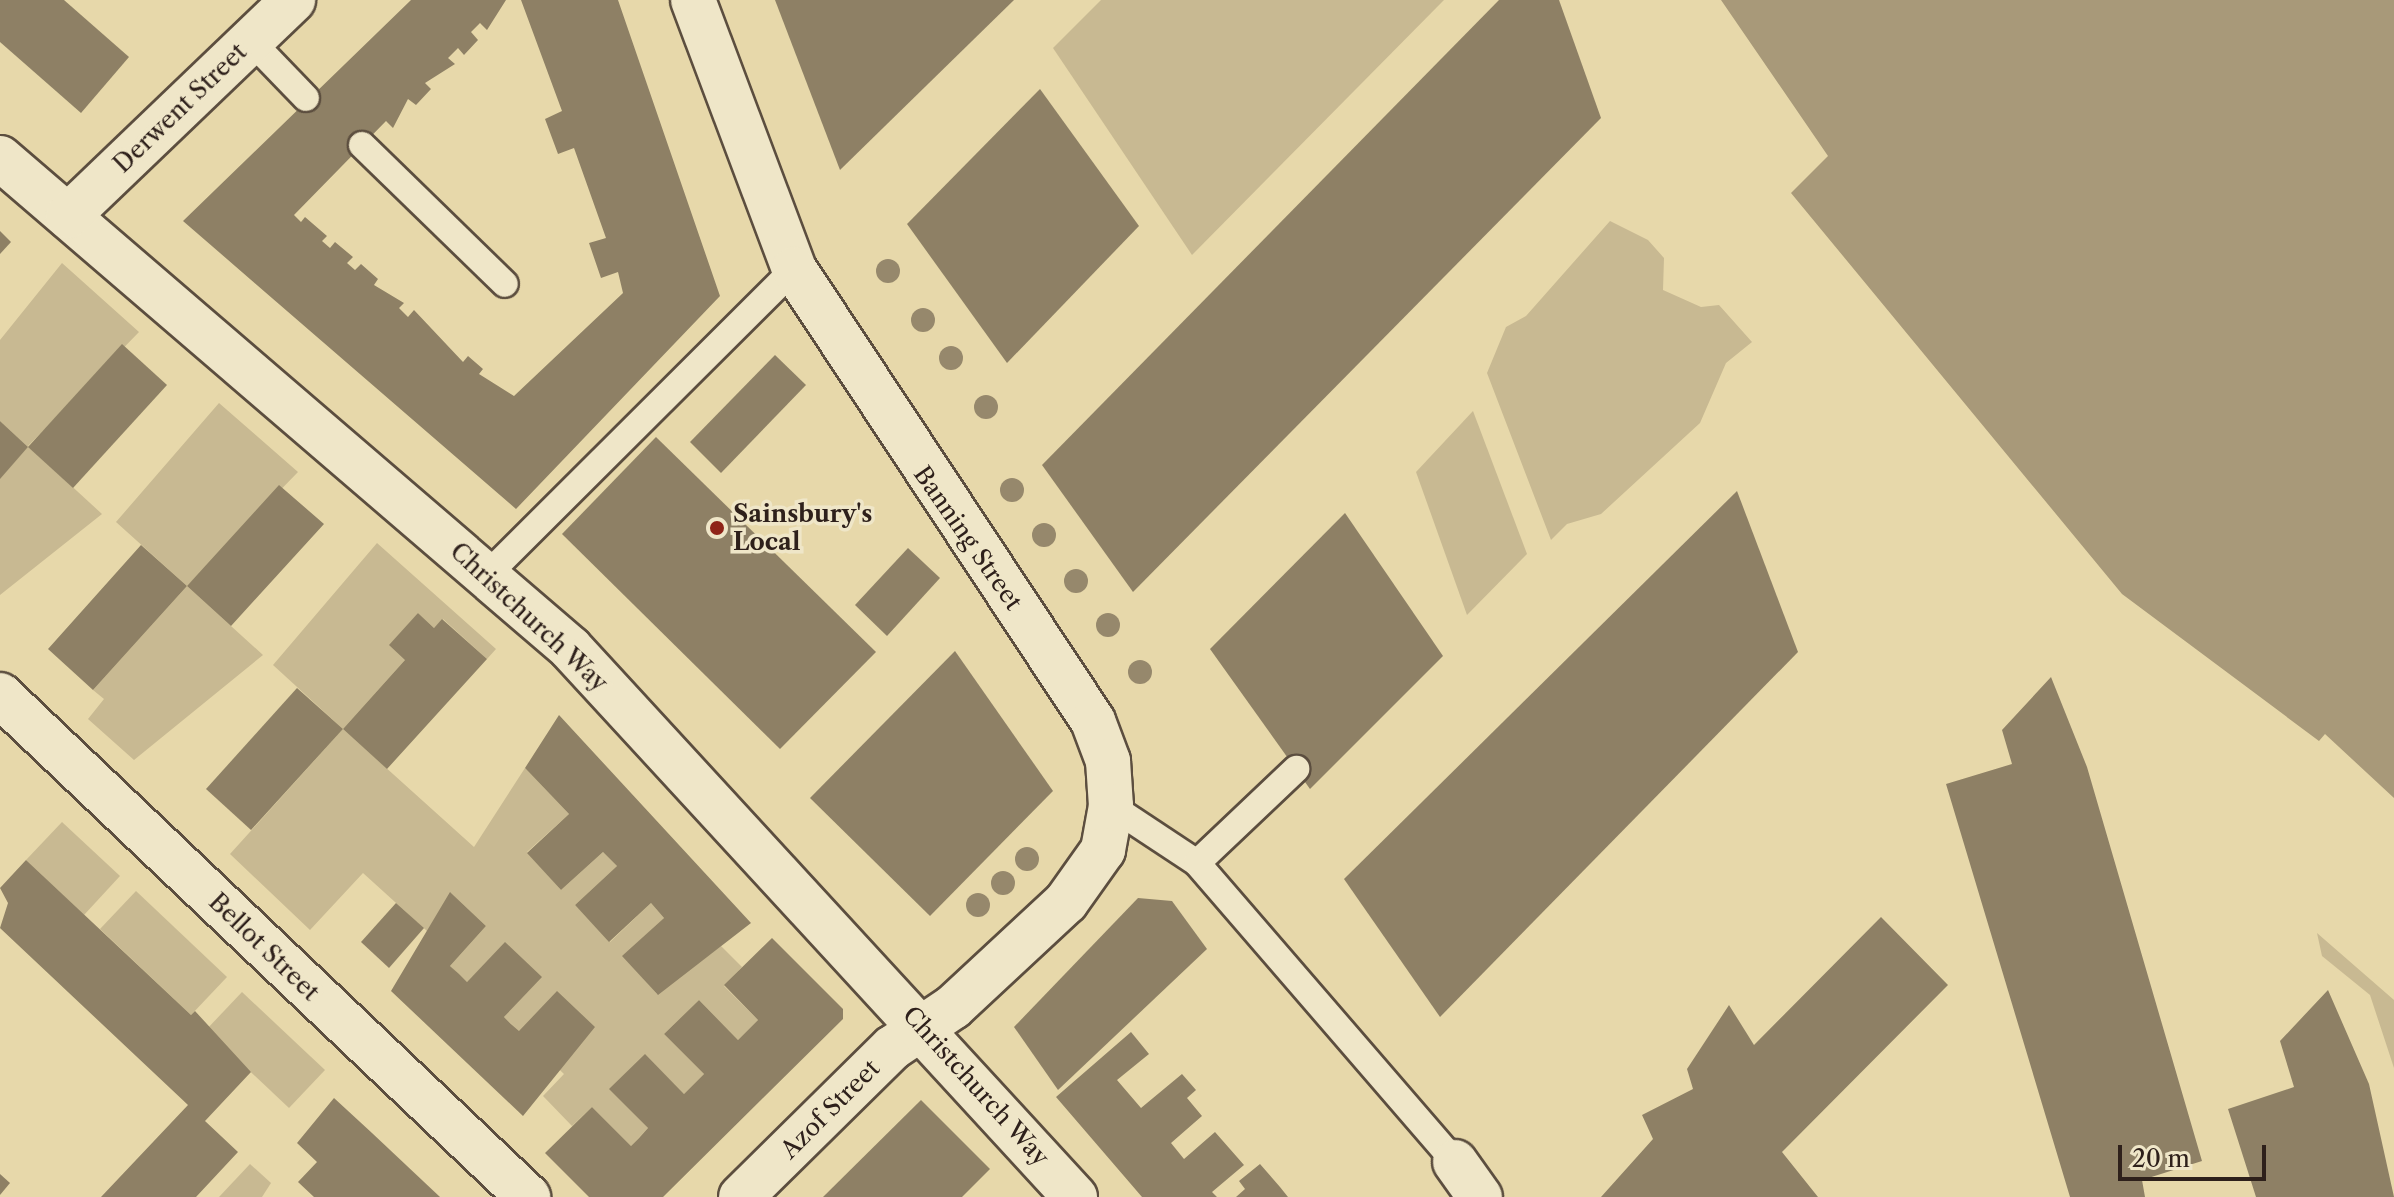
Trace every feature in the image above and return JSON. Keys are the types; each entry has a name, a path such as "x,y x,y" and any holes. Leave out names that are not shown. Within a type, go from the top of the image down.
{"street":[{"name":"Derwent Street","path":"68,216 293,0"},
{"name":"Banning Street","path":"693,0 794,269 1093,721 1108,761 1111,806 1103,850 1066,902 923,1027"},
{"name":"Christchurch Way","path":"0,158 570,648 923,1027 1075,1197"},
{"name":"Bellot Street","path":"0,695 528,1197"},
{"name":"Azof Street","path":"741,1197 896,1044 923,1027"},
{"path":"1455,1162 1480,1197"}],"lane":[{"path":"251,41 306,98"},
{"path":"362,145 505,284"},
{"path":"486,576 794,269"},
{"path":"1197,863 1296,769"},
{"path":"1111,806 1197,863 1337,1034 1455,1162"}],"shaded area":[{"path":"1101,0 1444,0 1192,255 1053,48"},
{"path":"1721,0 2394,0 2394,798 2325,734 2319,741 2122,594 1791,193 1828,156"},
{"path":"1610,221 1648,240 1664,258 1663,290 1701,307 1719,305 1752,342 1726,363 1700,423 1601,514 1567,524 1551,540 1487,373 1506,327 1526,316"},
{"path":"62,263 139,332 28,446 102,514 0,595 0,478 28,447 0,421 0,340"},
{"path":"219,403 298,472 187,586 116,522"},
{"path":"1473,411 1527,554 1467,615 1416,472"},
{"path":"377,543 496,649 487,659 443,619 434,628 418,613 405,660 343,729 273,665"},
{"path":"187,586 263,655 134,760 88,719 104,699 93,690"},
{"path":"343,729 474,847 525,768 569,814 527,852 561,890 603,852 617,866 575,905 610,942 651,903 664,918 623,956 657,994 721,946 742,967 724,986 758,1020 738,1040 699,1000 664,1034 704,1074 684,1094 645,1055 610,1089 648,1128 631,1146 592,1107 572,1126 543,1096 564,1074 504,1017 541,977 505,943 467,982 450,966 486,926 451,893 427,931 363,873 310,930 230,854"},
{"path":"62,822 120,876 84,915 26,860"},
{"path":"136,891 227,977 191,1015 100,929"},
{"path":"2317,933 2394,1000 2394,1068 2370,995 2322,956"},
{"path":"242,992 325,1070 289,1108 206,1030"},
{"path":"250,1164 271,1183 262,1197 219,1197"}],"building":[{"path":"0,0 64,0 129,57 81,113 0,42"},
{"path":"411,0 506,0 487,30 480,23 471,32 478,40 464,55 458,48 448,58 455,64 425,83 431,89 416,105 408,99 393,128 386,121 294,215 301,222 305,217 327,236 322,241 330,248 335,242 353,257 347,263 355,270 361,264 378,279 374,285 404,303 399,308 408,317 414,310 463,362 468,356 483,369 479,374 514,396 623,293 618,272 601,278 589,243 606,238 574,148 558,154 545,119 562,111 521,0 618,0 720,296 516,509 183,221"},
{"path":"775,0 1014,0 840,170"},
{"path":"1499,0 1559,0 1601,118 1133,592 1042,465"},
{"path":"1040,89 1139,226 1007,363 907,224"},
{"path":"0,231 11,242 0,254"},
{"path":"122,344 167,385 73,488 28,447"},
{"path":"775,355 806,385 721,473 690,442"},
{"path":"0,421 28,447 0,479"},
{"path":"656,437 876,652 780,749 562,534"},
{"path":"279,485 324,524 231,626 187,586"},
{"path":"1737,491 1798,652 1440,1017 1344,879"},
{"path":"1345,513 1443,656 1310,789 1210,649"},
{"path":"141,545 187,586 93,690 48,649"},
{"path":"908,548 940,578 887,636 855,605"},
{"path":"418,613 434,628 442,619 487,659 387,769 343,729 405,660 389,645"},
{"path":"955,651 1053,791 930,916 810,798"},
{"path":"2051,677 2087,767 2202,1161 2142,1180 2145,1197 2070,1197 1946,784 2012,764 2002,730"},
{"path":"297,688 343,729 251,830 206,789"},
{"path":"559,715 751,923 658,995 622,956 664,918 651,903 609,942 575,905 617,866 603,852 561,890 527,853 569,814 525,768"},
{"path":"26,860 191,1015 195,1011 251,1072 205,1121 238,1152 196,1197 101,1197 188,1105 0,928 8,903 0,888"},
{"path":"450,892 486,926 450,966 467,982 505,942 542,977 504,1017 511,1024 519,1031 557,991 595,1027 523,1116 391,991"},
{"path":"1138,898 1172,901 1207,949 1058,1090 1014,1027"},
{"path":"396,903 424,928 389,968 361,942"},
{"path":"1881,917 1948,985 1782,1152 1818,1197 1601,1197 1653,1139 1642,1115 1693,1089 1687,1069 1729,1005 1754,1045"},
{"path":"772,938 843,1009 843,1019 663,1197 589,1197 545,1153 592,1107 631,1146 648,1128 609,1089 645,1054 684,1094 704,1074 664,1034 699,1000 738,1040 758,1020 724,985"},
{"path":"2328,990 2369,1084 2394,1197 2256,1197 2228,1109 2294,1087 2280,1041"},
{"path":"1131,1032 1149,1054 1117,1080 1141,1108 1182,1074 1196,1090 1187,1098 1202,1116 1171,1143 1184,1159 1215,1132 1244,1165 1212,1192 1217,1197 1142,1197 1056,1097"},
{"path":"334,1098 440,1197 314,1197 298,1182 317,1162 297,1143"},
{"path":"921,1100 990,1169 962,1197 823,1197"},
{"path":"1260,1164 1288,1197 1236,1197 1245,1189 1239,1181"},
{"path":"0,1174 10,1183 0,1195"}],"place":[{"name":"Sainsbury's Local","path":"717,528"}]}
